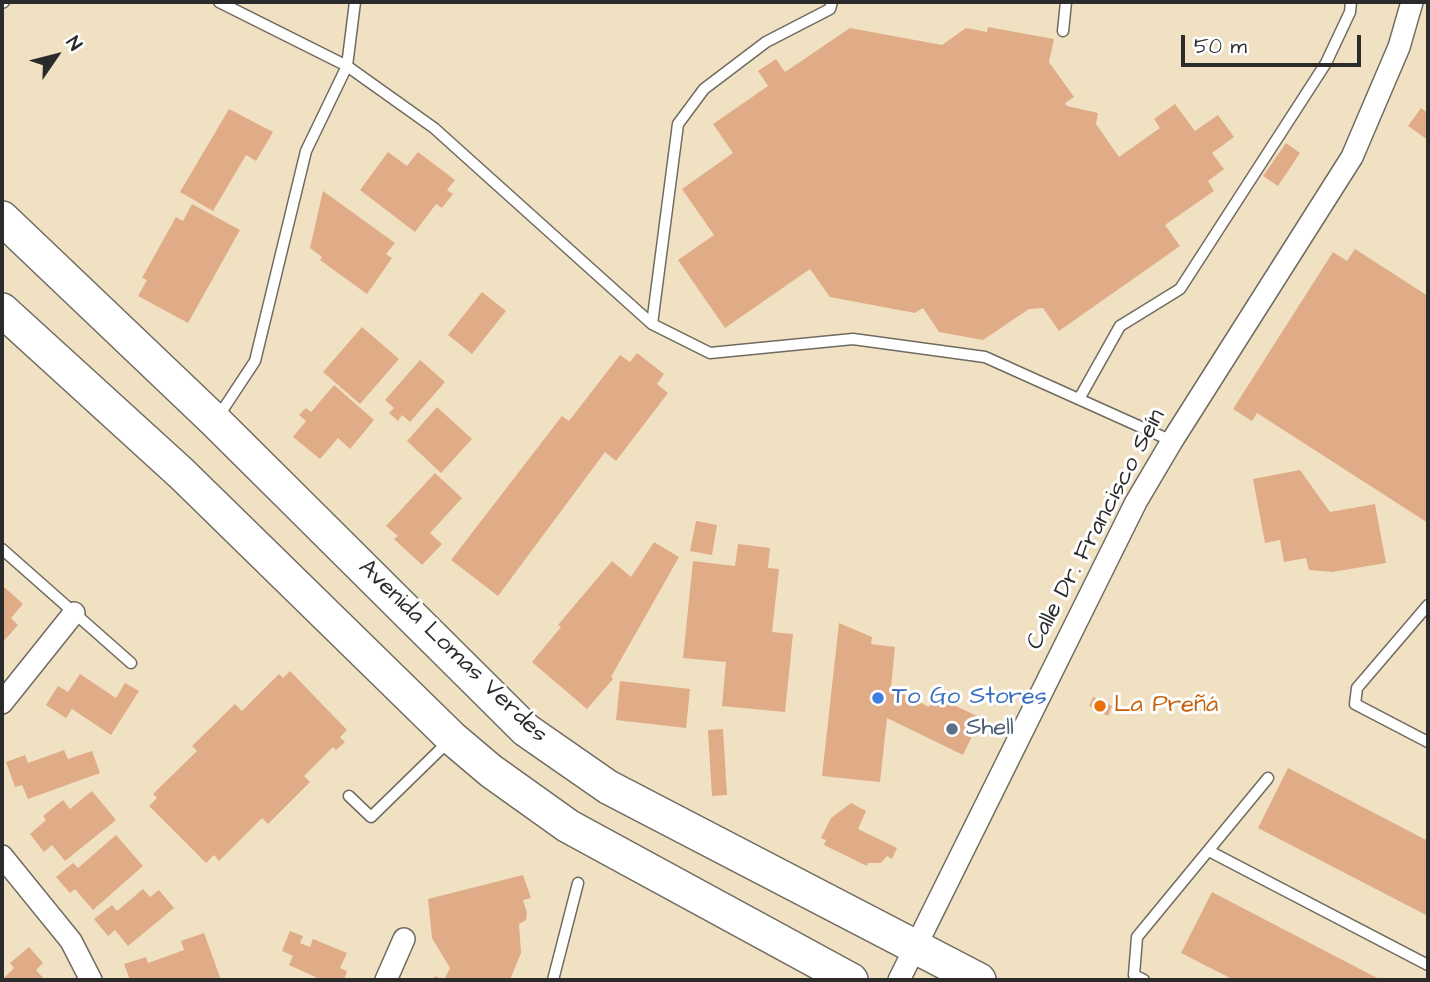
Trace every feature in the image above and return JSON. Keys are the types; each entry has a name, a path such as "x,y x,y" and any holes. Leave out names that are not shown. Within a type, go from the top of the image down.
{"main road":[{"name":"Avenida Lomas Verdes","path":"2,218 215,421 526,730 608,787 979,980"},
{"path":"2,310 182,474 452,738 491,771 568,826 852,980"}],"street":[{"name":"Calle Dr. Francisco Seín","path":"899,980 1136,502 1352,157 1399,47 1412,2"},
{"path":"2,703 74,613"},
{"path":"2,856 71,941 91,980"},
{"path":"386,980 404,939"}],"lane":[{"path":"219,2 347,66 434,128 652,324 710,353 853,338 985,357 1172,441"},
{"path":"215,421 255,361 306,151 347,66 355,2"},
{"path":"652,324 678,124 704,89 766,43 830,9 832,2"},
{"path":"1062,31 1066,2"},
{"path":"1079,399 1120,326 1180,289 1326,63 1350,12 1351,2"},
{"path":"2,550 131,663"},
{"path":"1428,605 1357,688 1355,704 1428,742"},
{"path":"349,796 371,817 452,738"},
{"path":"1144,980 1134,975 1138,937 1268,778"},
{"path":"1209,851 1428,965"},
{"path":"553,980 578,883"}],"building":[{"path":"988,27 1054,39 1049,62 1074,97 1065,103 1067,106 1098,113 1096,124 1119,157 1160,128 1154,119 1175,104 1195,131 1218,115 1234,137 1212,153 1224,169 1208,181 1214,191 1165,225 1180,246 1059,331 1043,308 1029,309 983,340 939,332 923,308 915,313 830,297 810,269 725,328 678,260 714,235 682,189 733,153 713,124 768,86 758,71 776,59 785,72 850,28 942,45 966,28 987,32"},
{"path":"1421,108 1428,113 1428,140 1408,126"},
{"path":"229,109 273,132 256,161 246,155 213,211 180,192"},
{"path":"1286,143 1300,153 1278,186 1263,176"},
{"path":"388,152 407,166 418,152 455,180 447,190 453,194 442,208 436,204 415,232 360,190"},
{"path":"323,191 395,243 386,254 392,258 367,294 320,260 322,257 310,248"},
{"path":"192,204 240,230 188,323 138,296 147,280 142,278 176,217 183,221"},
{"path":"1355,249 1428,296 1428,523 1257,413 1252,421 1233,409 1333,252 1347,261"},
{"path":"482,292 506,311 472,354 448,335"},
{"path":"362,327 399,359 360,404 323,372"},
{"path":"637,353 664,374 657,384 668,393 616,461 605,452 498,596 451,560 562,416 569,421 620,355 630,362"},
{"path":"420,360 445,382 410,422 402,415 398,421 389,413 394,408 385,400"},
{"path":"334,385 374,420 350,449 338,438 320,459 293,437 306,421 299,415 306,408 311,412"},
{"path":"437,407 472,439 441,473 407,441"},
{"path":"1300,470 1330,512 1375,504 1386,563 1332,572 1309,570 1306,558 1284,562 1280,540 1265,543 1253,479"},
{"path":"435,473 462,498 430,533 442,544 422,565 394,539 398,536 386,526"},
{"path":"696,521 717,525 712,555 690,551"},
{"path":"654,542 679,557 611,677 613,679 587,709 532,662 561,627 558,625 612,561 631,577"},
{"path":"738,544 770,548 768,568 779,569 772,632 793,634 785,712 722,706 726,662 683,658 693,561 735,566"},
{"path":"2,585 23,604 11,618 18,625 2,643"},
{"path":"839,623 872,637 871,644 895,647 891,688 929,707 935,696 981,718 963,755 887,718 880,782 822,776"},
{"path":"290,671 347,730 340,737 345,742 336,750 333,747 304,776 310,782 268,824 262,818 219,861 214,855 206,863 149,806 157,798 153,794 197,751 192,746 235,704 242,711 279,674 283,678"},
{"path":"80,674 116,698 125,683 139,691 111,735 72,709 66,718 46,705 58,686 68,692"},
{"path":"620,681 690,689 686,728 616,720"},
{"name":"La Preñá","path":"1093,697 1112,706 1108,716 1089,706"},
{"path":"723,729 727,795 712,796 708,730"},
{"path":"64,750 68,759 92,751 100,773 28,799 22,785 15,787 6,762 25,755 28,763"},
{"path":"1288,768 1428,841 1428,916 1258,828"},
{"path":"92,791 116,820 65,861 52,845 44,852 30,834 46,820 43,816 63,800 70,809"},
{"path":"851,803 866,811 858,829 897,848 892,859 887,856 881,863 868,863 867,866 824,845 826,840 821,838 831,818"},
{"path":"116,835 143,866 93,910 75,889 70,893 56,877 73,863 78,868"},
{"path":"523,875 531,898 523,900 527,913 526,920 519,924 521,953 510,980 444,980 450,968 432,938 428,899"},
{"path":"143,889 150,897 159,890 174,908 128,946 115,930 108,936 94,919 112,905 117,911"},
{"path":"1212,892 1381,980 1234,980 1181,953"},
{"path":"290,931 303,936 300,943 310,947 313,939 347,953 340,968 347,971 344,980 322,980 289,965 293,956 282,951"},
{"path":"204,933 221,980 130,980 124,964 146,957 148,963 184,950 181,941"},
{"path":"29,947 43,963 36,970 45,980 2,980 14,968 10,963"}],"place":[{"name":"To Go Stores","path":"878,698"},
{"name":"La Preñá","path":"1100,706"},
{"name":"Shell","path":"952,729"}]}
